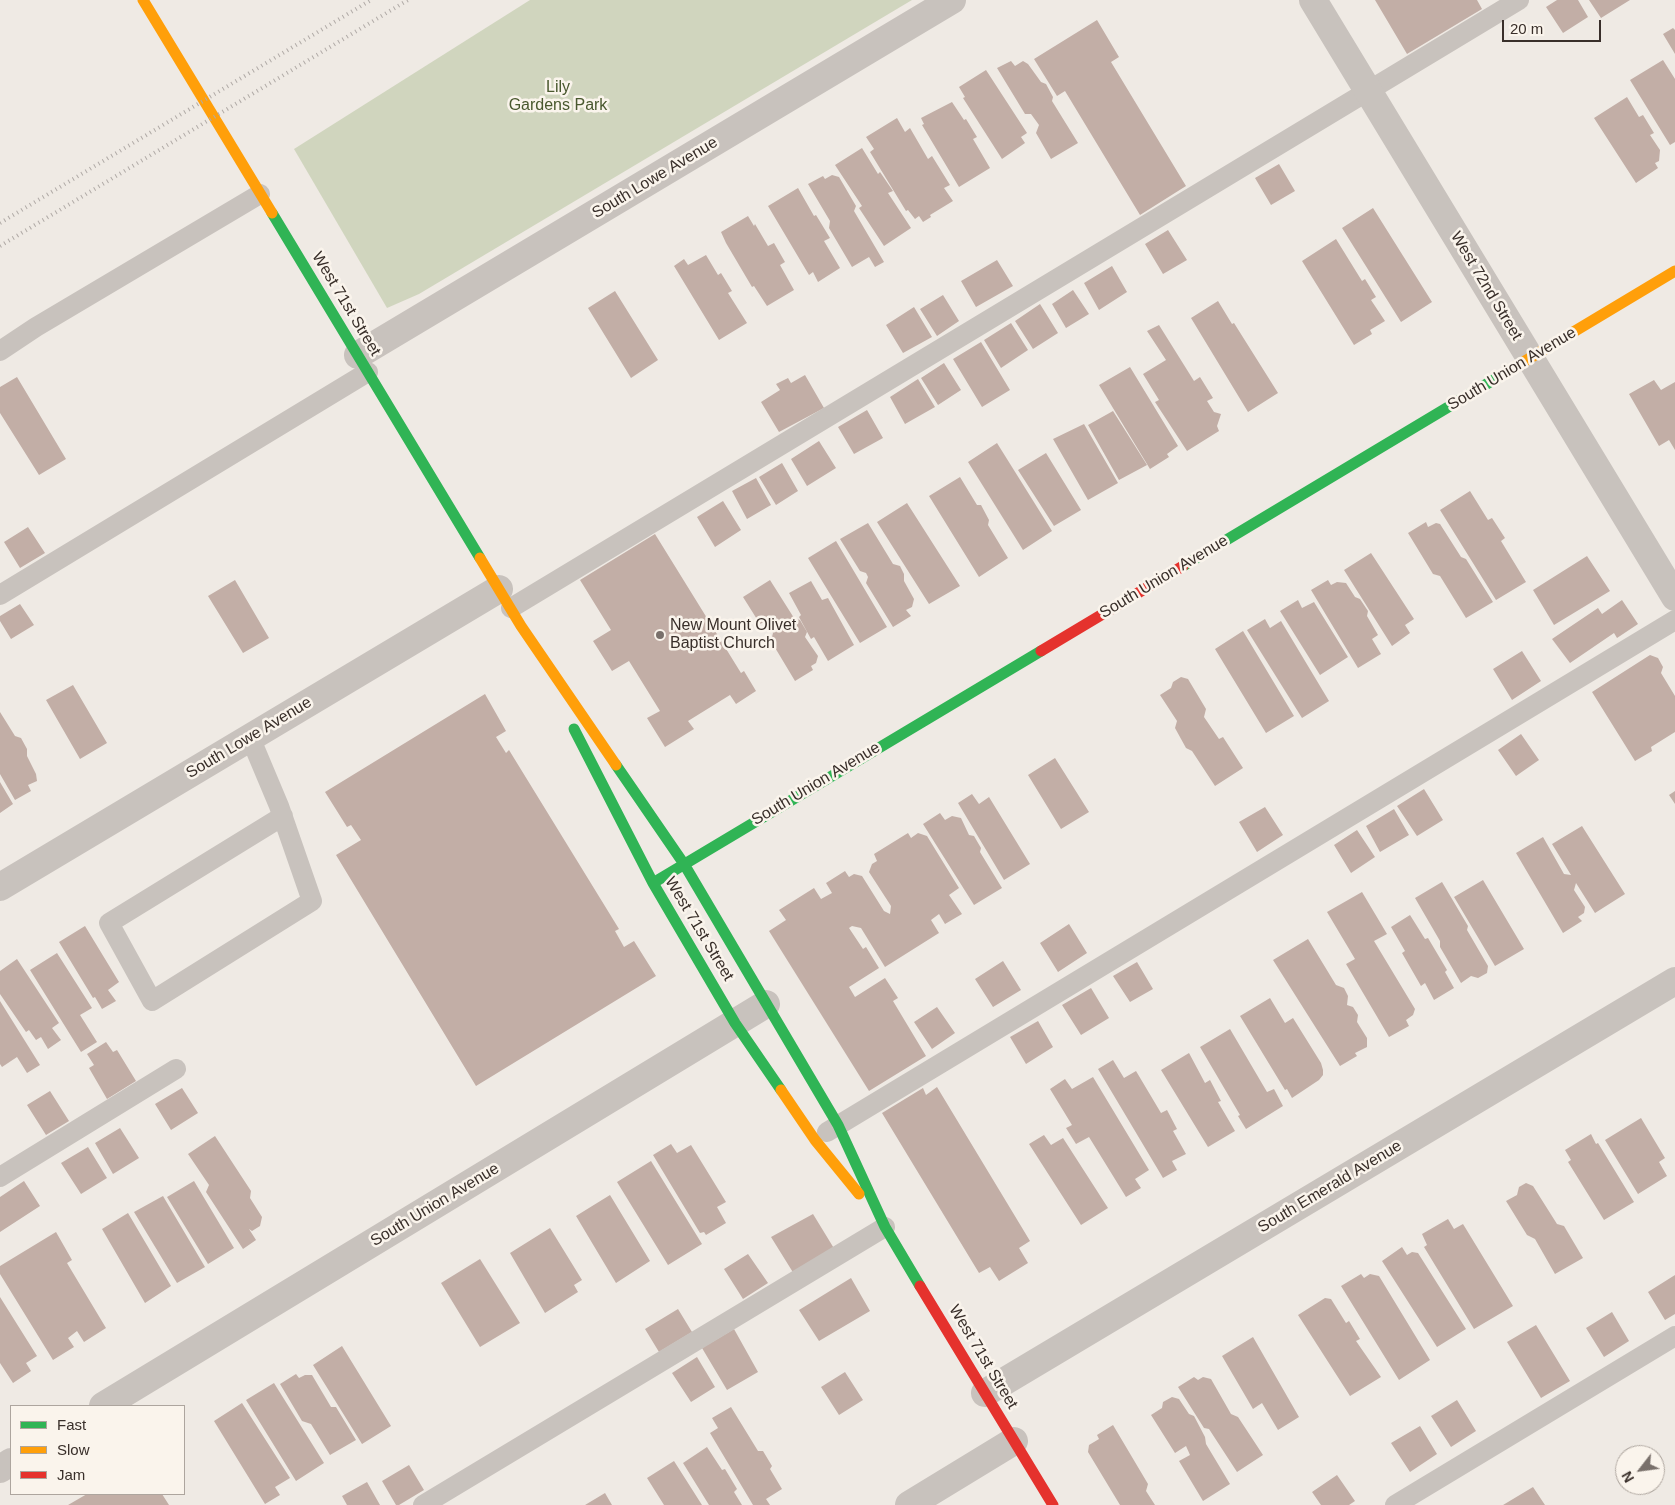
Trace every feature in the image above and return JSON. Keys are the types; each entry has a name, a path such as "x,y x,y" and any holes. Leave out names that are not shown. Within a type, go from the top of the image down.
{"main road":[{"name":"West 71st Street","path":"142,0 505,598 652,883 735,1023 815,1140 885,1227"},
{"name":"South Union Avenue","path":"652,883 1675,271"},
{"name":"West 71st Street","path":"521,626 684,864 838,1125 885,1227 1053,1505"}],"street":[{"name":"South Lowe Avenue","path":"363,363 952,0"},
{"name":"West 72nd Street","path":"1313,0 1675,597"},
{"name":"South Lowe Avenue","path":"0,887 250,738 505,598"},
{"name":"South Emerald Avenue","path":"985,1393 1675,981"},
{"name":"South Union Avenue","path":"106,1405 766,1004"},
{"path":"909,1505 1014,1441"}],"lane":[{"path":"505,598 1369,91 1519,0"},
{"path":"0,352 36,327 260,194"},
{"path":"0,595 363,363"},
{"path":"815,1140 1675,620"},
{"path":"250,738 283,816 312,901 152,1001 109,923 283,816"},
{"path":"0,1177 176,1069"},
{"path":"423,1505 885,1227"},
{"path":"1394,1505 1675,1336"}],"green space":[{"name":"Lily Gardens Park","path":"530,0 912,0 419,294 387,308 294,149"}],"building":[{"path":"1375,0 1477,0 1482,9 1407,54"},
{"path":"1557,0 1578,0 1588,17 1563,33 1546,7"},
{"path":"1589,0 1630,0 1601,18"},
{"path":"1097,20 1119,57 1111,62 1186,186 1140,215 1065,91 1057,96 1034,59"},
{"path":"1673,28 1675,30 1675,54 1663,34"},
{"path":"1663,60 1675,79 1675,142 1670,145 1630,80"},
{"path":"1011,61 1015,66 1023,61 1028,64 1041,82 1046,84 1053,97 1052,101 1078,143 1051,159 1036,133 1039,125 1031,114 1025,114 997,68"},
{"path":"986,70 1027,133 1021,137 1025,143 1002,159 963,98 965,97 959,87"},
{"path":"1627,97 1639,117 1643,115 1654,133 1650,135 1660,150 1659,161 1655,163 1658,168 1636,183 1594,118"},
{"path":"952,102 964,120 966,119 977,137 973,139 990,168 959,187 922,125 924,124 921,118"},
{"path":"897,118 905,132 910,128 928,159 932,156 950,185 944,188 953,201 930,215 931,217 923,222 919,216 915,219 908,210 906,211 870,152 874,149 866,137"},
{"path":"862,148 878,174 880,172 893,191 888,193 911,228 884,246 859,208 862,206 835,165"},
{"path":"1279,164 1295,191 1271,205 1255,178"},
{"path":"832,175 839,177 856,206 854,211 884,262 875,267 869,257 852,267 829,228 830,221 808,184 823,176 825,179"},
{"path":"798,188 814,216 816,215 830,238 824,241 840,268 818,282 813,272 809,275 768,206"},
{"path":"1373,208 1432,302 1401,322 1342,228"},
{"path":"748,216 768,246 774,243 785,262 780,265 794,290 767,306 754,286 752,287 721,232"},
{"path":"1168,230 1187,260 1163,274 1145,244"},
{"path":"1336,239 1362,281 1365,279 1376,297 1371,300 1385,321 1370,330 1372,334 1354,345 1302,261"},
{"path":"706,255 718,275 721,273 732,291 728,293 747,323 719,340 674,266 684,259 688,265"},
{"path":"997,260 1013,286 976,307 961,281"},
{"path":"1112,266 1127,292 1099,310 1084,283"},
{"path":"1073,290 1089,314 1066,328 1052,304"},
{"path":"615,291 658,360 631,378 588,308"},
{"path":"943,295 959,321 937,336 920,309"},
{"path":"1218,301 1278,393 1248,412 1191,318"},
{"path":"1040,304 1058,333 1033,349 1015,321"},
{"path":"914,307 932,337 903,353 886,325"},
{"path":"1011,323 1028,350 1001,368 984,340"},
{"path":"1159,325 1194,381 1200,377 1213,398 1207,401 1214,412 1221,414 1217,426 1219,431 1187,451 1155,402 1159,400 1143,374 1166,360 1147,331"},
{"path":"981,342 1010,390 982,407 953,359"},
{"path":"944,363 961,390 938,405 921,378"},
{"path":"1130,367 1178,446 1167,454 1169,457 1150,469 1099,385"},
{"path":"805,375 824,408 779,432 761,402 780,390 776,384 788,378 791,383"},
{"path":"17,377 66,459 39,475 0,413 0,387"},
{"path":"918,379 935,407 905,424 890,397"},
{"path":"1654,380 1661,390 1675,382 1675,450 1669,440 1659,446 1629,394"},
{"path":"867,410 883,438 854,454 838,427"},
{"path":"1113,411 1147,465 1119,480 1088,425"},
{"path":"1084,424 1118,483 1088,500 1053,439"},
{"path":"819,441 836,468 807,486 791,459"},
{"path":"997,443 1052,531 1023,550 968,462"},
{"path":"1046,453 1081,510 1054,526 1018,470"},
{"path":"782,463 798,491 776,505 759,477"},
{"path":"960,477 977,505 981,505 989,520 988,525 1008,558 979,577 929,496"},
{"path":"756,478 771,505 747,519 732,491"},
{"path":"1470,491 1488,520 1492,518 1505,538 1501,541 1526,582 1496,600 1440,510"},
{"path":"723,501 741,530 715,547 697,517"},
{"path":"907,503 960,586 929,604 877,522"},
{"path":"1426,522 1428,527 1436,523 1440,524 1461,557 1466,559 1493,602 1466,618 1440,576 1433,574 1408,533"},
{"path":"868,523 893,564 900,566 904,574 904,581 914,599 912,607 906,610 911,616 893,627 866,583 868,577 866,573 860,571 840,539"},
{"path":"28,527 45,553 20,568 4,542"},
{"name":"New Mount Olivet Baptist Church","path":"655,534 741,673 744,671 756,691 736,704 730,695 688,721 694,729 665,747 647,718 660,711 629,661 612,671 593,641 611,630 580,580"},
{"path":"836,541 887,627 860,643 808,558"},
{"path":"1371,553 1414,619 1405,625 1410,633 1392,646 1344,570"},
{"path":"1587,556 1610,591 1554,625 1533,590"},
{"path":"235,580 269,638 243,653 208,596"},
{"path":"770,580 794,618 800,620 807,632 805,637 818,656 816,663 811,666 813,670 795,681 771,641 773,633 766,621 760,624 743,597"},
{"path":"1328,580 1331,585 1337,582 1346,583 1355,597 1360,599 1368,611 1367,616 1378,635 1372,639 1381,654 1358,668 1311,590"},
{"path":"811,581 822,600 828,598 854,645 828,661 814,637 811,639 789,593"},
{"path":"1298,600 1302,608 1314,602 1348,657 1320,675 1280,611"},
{"path":"1622,600 1638,624 1617,638 1614,633 1570,663 1552,639 1598,608 1602,614"},
{"path":"20,604 34,625 11,639 0,621 0,616"},
{"path":"1265,619 1270,628 1281,621 1329,701 1302,718 1247,630"},
{"path":"1243,631 1294,716 1266,733 1215,649"},
{"path":"1522,651 1541,681 1512,700 1493,669"},
{"path":"1650,655 1658,658 1663,667 1661,673 1675,696 1675,732 1651,747 1652,751 1635,761 1592,692"},
{"path":"1181,677 1188,679 1206,709 1204,717 1219,739 1223,737 1243,768 1215,786 1192,751 1186,748 1175,728 1177,721 1160,695 1171,688 1173,682"},
{"path":"73,685 107,743 80,759 46,700"},
{"path":"485,694 506,731 496,737 506,753 509,750 619,929 615,931 624,947 634,941 656,976 476,1086 336,855 361,840 351,825 347,827 325,792"},
{"path":"0,712 15,736 21,738 36,774 37,781 28,785 31,791 15,800 0,774"},
{"path":"1521,734 1539,760 1516,776 1498,750"},
{"path":"1055,758 1089,812 1061,829 1028,775"},
{"path":"0,782 13,804 0,813"},
{"path":"1424,789 1443,820 1417,836 1397,806"},
{"path":"1675,791 1675,804 1669,795"},
{"path":"972,794 979,804 989,797 1030,864 1004,880 958,803"},
{"path":"1265,807 1283,835 1257,852 1239,822"},
{"path":"1394,809 1409,835 1380,852 1366,826"},
{"path":"940,813 945,820 952,816 961,818 969,835 974,836 981,848 980,852 1002,888 974,905 923,824"},
{"path":"1582,826 1625,894 1595,913 1576,883 1574,890 1585,907 1584,913 1578,917 1582,921 1563,933 1516,853 1543,837 1564,874 1571,875 1552,844"},
{"path":"1357,830 1375,857 1351,873 1334,845"},
{"path":"908,833 911,838 918,833 927,836 959,888 949,895 962,914 945,924 939,914 931,920 939,933 885,967 861,928 852,926 849,928 863,949 866,947 879,968 849,987 855,997 885,978 898,998 893,1001 926,1056 869,1091 769,931 786,920 779,910 814,888 821,899 832,893 826,883 845,871 849,877 854,874 862,876 884,911 890,914 891,906 869,872 872,864 877,861 874,854"},
{"path":"1483,880 1524,949 1495,966 1454,897"},
{"path":"1442,882 1468,926 1467,930 1488,966 1487,973 1478,978 1471,976 1461,983 1440,947 1440,941 1415,898"},
{"path":"1362,892 1387,934 1374,941 1415,1009 1413,1015 1406,1020 1409,1026 1389,1037 1346,964 1355,959 1327,912"},
{"path":"1410,915 1425,939 1428,938 1447,970 1445,972 1454,988 1434,1000 1425,983 1421,986 1402,953 1405,951 1391,927"},
{"path":"1069,924 1087,953 1058,972 1040,943"},
{"path":"85,926 119,982 108,990 116,1001 102,1009 95,997 93,998 59,942"},
{"path":"1308,939 1336,985 1344,988 1348,996 1347,1005 1353,1007 1358,1015 1357,1022 1367,1038 1367,1047 1355,1053 1357,1056 1340,1066 1273,960"},
{"path":"57,953 92,1008 80,1015 97,1042 81,1052 30,970"},
{"path":"17,959 59,1023 52,1028 61,1040 48,1049 41,1037 36,1040 29,1030 26,1032 0,994 0,971"},
{"path":"1003,961 1021,990 993,1007 975,979"},
{"path":"1137,962 1153,989 1130,1002 1113,976"},
{"path":"1091,988 1109,1018 1081,1035 1062,1005"},
{"path":"1270,998 1285,1023 1293,1018 1321,1063 1323,1070 1323,1075 1319,1080 1292,1098 1287,1089 1285,1090 1240,1016"},
{"path":"0,1001 40,1065 27,1073 17,1057 2,1067 0,1064"},
{"path":"937,1007 955,1033 932,1049 914,1022"},
{"path":"1038,1021 1053,1047 1026,1064 1010,1037"},
{"path":"1230,1029 1267,1092 1274,1089 1283,1106 1246,1129 1238,1116 1240,1115 1200,1047"},
{"path":"106,1042 113,1052 117,1050 136,1081 107,1099 89,1068 94,1065 87,1054"},
{"path":"1189,1053 1205,1083 1210,1080 1221,1101 1218,1102 1235,1131 1208,1147 1161,1070"},
{"path":"1113,1060 1124,1078 1136,1071 1161,1113 1167,1110 1177,1129 1173,1131 1186,1154 1172,1161 1177,1170 1163,1178 1098,1069"},
{"path":"1093,1077 1149,1170 1135,1179 1141,1188 1126,1197 1089,1137 1076,1144 1066,1128 1072,1125 1050,1089 1065,1079 1072,1089"},
{"path":"937,1087 1030,1241 1019,1248 1028,1263 999,1281 990,1267 979,1273 882,1113 923,1088 926,1095"},
{"path":"182,1088 198,1113 171,1130 155,1104"},
{"path":"50,1091 69,1121 46,1135 27,1105"},
{"path":"1641,1118 1665,1158 1659,1162 1667,1176 1638,1194 1605,1140"},
{"path":"120,1128 139,1158 113,1174 95,1143"},
{"path":"1591,1134 1634,1202 1604,1220 1568,1162 1571,1160 1565,1150"},
{"path":"1044,1135 1051,1145 1063,1138 1108,1208 1081,1225 1029,1144"},
{"path":"215,1136 251,1191 250,1198 262,1217 260,1226 252,1231 249,1229 256,1240 243,1249 206,1192 209,1185 188,1154"},
{"path":"671,1144 677,1153 691,1145 726,1202 717,1207 726,1223 706,1235 704,1232 700,1233 653,1155"},
{"path":"88,1147 107,1178 81,1194 61,1163"},
{"path":"651,1161 702,1244 668,1265 617,1182"},
{"path":"24,1181 40,1206 0,1232 0,1197"},
{"path":"194,1181 234,1248 208,1264 167,1197"},
{"path":"1526,1183 1533,1186 1557,1224 1564,1226 1583,1258 1555,1274 1535,1239 1527,1235 1506,1201 1517,1195 1519,1187"},
{"path":"610,1195 650,1261 616,1283 576,1216"},
{"path":"163,1196 205,1267 177,1283 134,1212"},
{"path":"128,1213 171,1286 145,1303 102,1229"},
{"path":"813,1214 835,1250 794,1274 771,1237"},
{"path":"1448,1219 1454,1229 1463,1224 1513,1306 1474,1329 1424,1247 1427,1245 1422,1234"},
{"path":"550,1228 582,1280 574,1285 578,1292 545,1313 510,1253"},
{"path":"56,1232 72,1260 67,1263 106,1328 84,1342 77,1331 68,1338 74,1347 53,1360 0,1274 0,1266"},
{"path":"1402,1247 1407,1255 1412,1252 1418,1253 1466,1329 1437,1347 1382,1261"},
{"path":"748,1254 768,1283 743,1299 724,1269"},
{"path":"480,1259 520,1323 480,1347 441,1283"},
{"path":"1361,1274 1364,1278 1370,1274 1379,1276 1430,1360 1399,1380 1341,1286"},
{"path":"1675,1275 1675,1314 1665,1320 1648,1292"},
{"path":"851,1278 870,1311 819,1341 799,1310"},
{"path":"0,1297 37,1356 26,1363 31,1371 13,1383 0,1363"},
{"path":"1325,1298 1331,1299 1346,1323 1349,1321 1360,1339 1356,1341 1381,1377 1350,1396 1298,1315"},
{"path":"678,1309 692,1332 659,1352 645,1329"},
{"path":"1612,1312 1629,1341 1604,1357 1586,1328"},
{"path":"1536,1325 1570,1381 1541,1398 1507,1342"},
{"path":"734,1329 758,1372 727,1390 702,1348"},
{"path":"1253,1337 1299,1417 1278,1430 1262,1403 1253,1409 1222,1356"},
{"path":"342,1346 391,1426 362,1444 313,1365"},
{"path":"697,1357 715,1387 691,1402 672,1373"},
{"path":"845,1372 863,1400 839,1415 821,1387"},
{"path":"296,1374 299,1378 305,1375 312,1375 331,1407 336,1407 356,1440 330,1455 311,1424 302,1421 280,1384"},
{"path":"1194,1377 1198,1380 1203,1377 1211,1379 1231,1414 1238,1417 1263,1455 1237,1472 1209,1429 1204,1428 1178,1387"},
{"path":"274,1383 324,1463 296,1481 246,1400"},
{"path":"1172,1397 1179,1399 1189,1414 1194,1416 1205,1437 1206,1444 1230,1484 1203,1501 1179,1461 1190,1455 1186,1446 1175,1453 1151,1415 1162,1408 1163,1402"},
{"path":"1457,1400 1476,1431 1451,1447 1431,1416"},
{"path":"242,1403 290,1478 275,1487 280,1495 265,1504 214,1421"},
{"path":"731,1407 758,1451 763,1451 772,1466 770,1469 782,1489 766,1499 770,1505 753,1505 710,1433 718,1428 712,1418"},
{"path":"1113,1425 1148,1484 1146,1491 1155,1505 1120,1505 1088,1452 1089,1445 1099,1439 1097,1435"},
{"path":"1420,1426 1437,1454 1410,1472 1391,1443"},
{"path":"707,1447 722,1470 725,1469 737,1489 734,1492 742,1505 709,1505 683,1463"},
{"path":"674,1461 702,1505 664,1505 647,1478"},
{"path":"409,1465 424,1490 396,1505 382,1481"},
{"path":"1337,1475 1355,1501 1349,1505 1321,1505 1312,1492"},
{"path":"367,1482 380,1505 347,1505 342,1496"},
{"path":"1533,1487 1545,1505 1503,1505"},
{"path":"605,1493 612,1505 585,1505"},
{"path":"85,1495 163,1495 169,1505 68,1505"}],"railway":[{"path":"0,223 371,0"},
{"path":"0,246 408,0"}],"traffic: fast":[{"path":"272,213 480,558"},
{"path":"1183,566 1505,373"},
{"path":"653,883 1041,651"},
{"path":"574,729 653,883 735,1023 781,1090"},
{"path":"616,765 684,864 838,1125 885,1227 920,1286"}],"traffic: slow":[{"path":"143,0 272,213"},
{"path":"1505,373 1675,271"},
{"path":"480,558 521,626 616,765"},
{"path":"781,1090 815,1140 859,1194"}],"traffic: jam":[{"path":"1041,651 1183,566"},
{"path":"920,1286 1053,1505"}],"place":[{"name":"New Mount Olivet Baptist Church","path":"660,635"}]}
